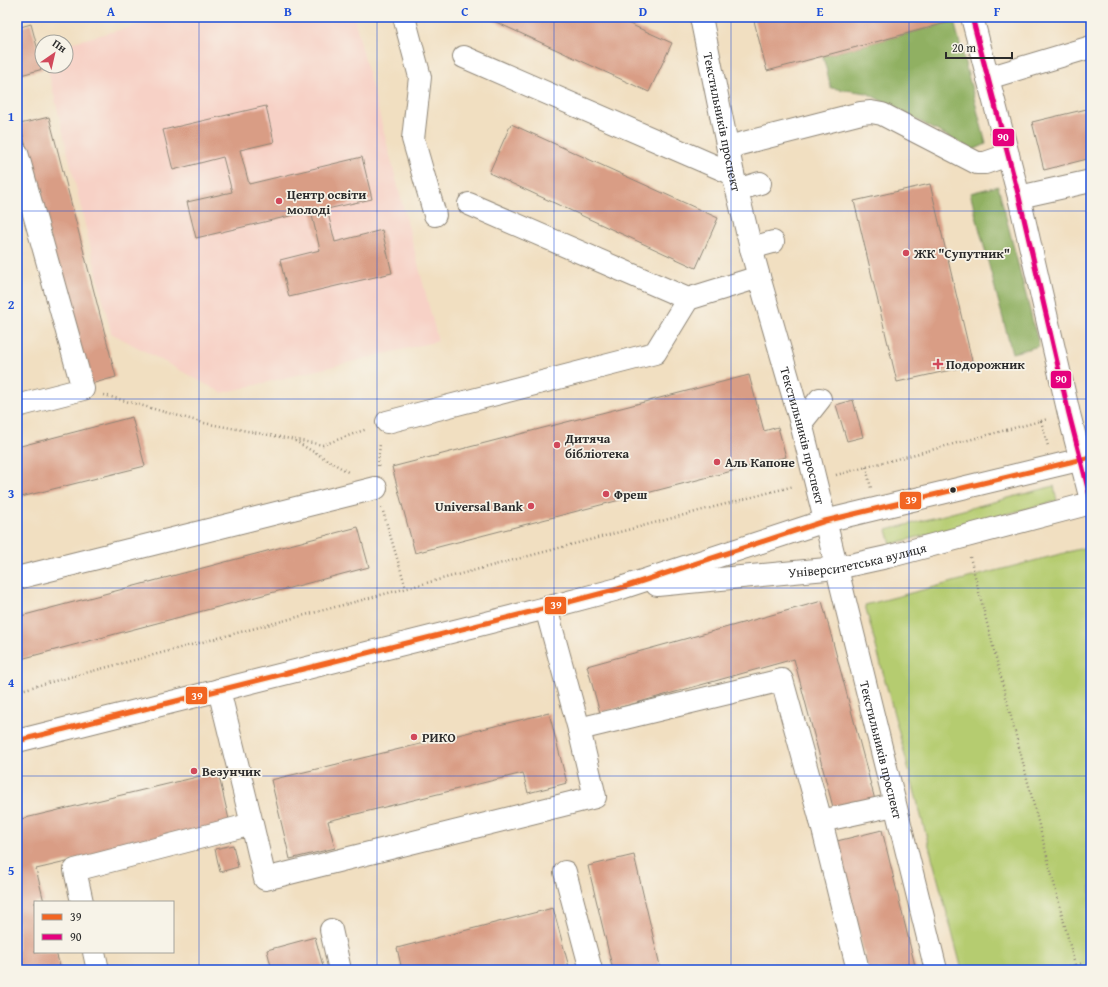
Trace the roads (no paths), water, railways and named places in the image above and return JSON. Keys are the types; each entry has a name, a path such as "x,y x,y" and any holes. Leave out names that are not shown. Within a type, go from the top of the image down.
{"street":[{"path":"404,17 420,77 413,139 435,215"},
{"path":"972,17 1019,197 1069,414 1086,458 1091,501"},
{"name":"Текстильників проспект","path":"698,19 751,248 801,424 936,970"},
{"path":"988,78 1091,47"},
{"path":"464,57 735,182 760,183"},
{"path":"728,147 861,113 871,112 882,114 977,163 1008,155"},
{"path":"17,153 83,389 17,406"},
{"path":"1019,197 1091,181"},
{"path":"469,204 688,299 759,277"},
{"path":"751,248 773,242"},
{"path":"387,422 655,353 688,299"},
{"path":"801,424 820,399"},
{"name":"Університетська вулиця","path":"17,741 618,589 825,521 1086,458"},
{"path":"17,578 376,488"},
{"name":"Університетська вулиця","path":"618,589 836,568 887,557 1091,501"},
{"path":"219,690 265,879 596,797 546,608"},
{"path":"579,729 782,680 821,821 858,970"},
{"path":"821,821 894,804"},
{"path":"82,901 75,870 252,824"},
{"path":"566,872 591,970"},
{"path":"330,930 340,970"},
{"path":"94,953 98,970"}],"place":[{"name":"Центр освіти молоді","path":"279,201"},
{"name":"ЖК \"Супутник\"","path":"906,253"},
{"name":"Подорожник","path":"938,364"},
{"name":"Дитяча бібліотека","path":"557,445"},
{"name":"Аль Капоне","path":"717,462"},
{"name":"Фреш","path":"606,494"},
{"name":"Universal Bank","path":"531,506"},
{"name":"РИКО","path":"414,737"},
{"name":"Везунчик","path":"194,771"}]}
